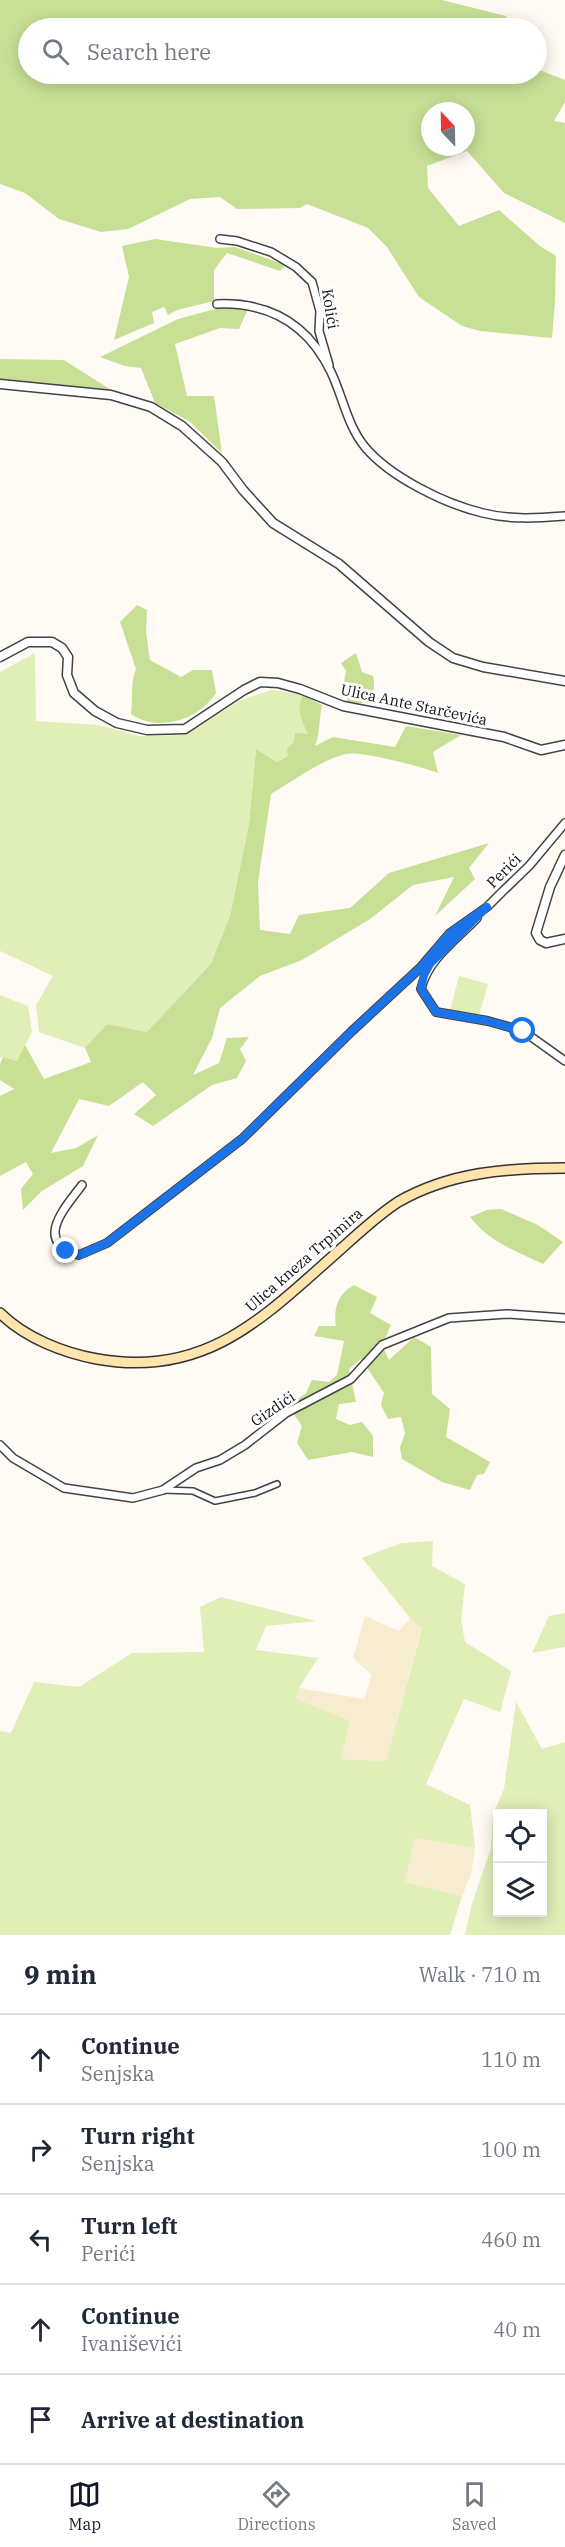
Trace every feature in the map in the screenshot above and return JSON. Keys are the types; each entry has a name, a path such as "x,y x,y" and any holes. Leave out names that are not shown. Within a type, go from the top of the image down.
{"main road":[{"name":"Ulica kneza Trpimira","path":"0,1314 28,1334 55,1348 86,1357 116,1362 154,1362 185,1357 242,1332 271,1311 376,1218 407,1198 445,1181 468,1174 533,1168 565,1168"}],"street":[{"name":"Kolići","path":"220,239 237,241 271,252 296,267 312,282 320,310 319,332 330,371"},
{"path":"217,304 237,303 260,307 286,318 310,340 330,371 351,427 365,447 383,464 409,482 444,499 483,513 525,518 565,516"},
{"path":"0,384 111,395 151,407 182,426 222,462 243,490 273,523 339,564 429,642 453,658 483,668 565,681"},
{"name":"Ulica Ante Starčevića","path":"0,657 28,642 52,642 62,648 68,657 67,675 74,693 95,711 117,723 147,730 185,729 260,682 278,683 300,689 343,706 504,737 541,750 565,745"},
{"name":"Perići","path":"81,1185 57,1220 55,1233 57,1241 66,1251 80,1255 107,1243 242,1139 420,968 450,933 487,907 529,866 565,823"},
{"path":"565,855 550,887 536,933 540,940 546,943 565,939"},
{"path":"487,907 430,964 424,975 421,989 436,1012 488,1021 523,1031 565,1061"},
{"name":"Gizdići","path":"0,1445 12,1458 64,1488 133,1498 163,1491 196,1468 220,1460 245,1445 286,1413 351,1379 382,1345 449,1318 507,1314 565,1318"},
{"path":"163,1491 193,1491 215,1501 230,1496 255,1493 277,1484"}],"shaded area":[{"path":"365,1616 399,1631 410,1618 422,1626 386,1761 341,1759 296,1699 299,1688 364,1699 372,1675 353,1658"},
{"path":"415,1838 475,1848 471,1874 462,1896 405,1882"}],"green space":[{"path":"0,0 442,0 507,18 18,18 18,84 547,84 547,73 565,80 565,102 554,121 565,123 565,223 504,193 471,156 475,156 475,102 421,102 421,156 454,156 427,166 428,188 459,226 499,210 540,246 556,256 552,338 480,331 462,326 419,297 387,247 368,228 307,204 300,208 237,209 220,197 190,199 128,229 101,232 59,219 25,193 0,184"},
{"path":"155,239 217,248 235,247 286,265 280,271 227,253 214,270 214,301 177,310 168,315 164,307 152,312 154,323 114,340 129,277 122,246"},
{"path":"219,308 248,309 239,329 220,328 175,344 187,396 214,396 222,453 189,421 155,403 141,368 125,366 100,357 178,319"},
{"path":"0,359 64,360 116,393 0,381"},
{"path":"137,605 147,610 146,632 150,660 181,677 193,670 212,670 216,693 209,702 189,717 165,723 153,723 131,714 132,686 136,669 120,622"},
{"path":"35,653 36,721 99,725 140,736 184,735 243,699 272,690 303,695 299,710 308,734 294,742 288,756 277,762 256,749 249,824 230,916 212,964 147,1032 107,1024 85,1048 39,1032 36,1005 53,976 0,951 0,672"},
{"path":"356,653 362,672 373,676 374,684 373,695 367,702 362,703 348,702 342,692 346,671 341,663"},
{"path":"303,695 322,705 315,746 333,737 395,747 406,726 461,735 433,752 438,773 364,754 346,754 317,766 271,794 258,882 260,930 290,934 299,915 350,908 389,873 489,843 469,868 475,879 435,916 454,877 413,885 370,919 302,960 260,976 220,1008 212,1038 193,1075 219,1063 227,1038 249,1037 240,1049 246,1061 237,1078 212,1085 153,1126 134,1114 156,1095 143,1082 109,1106 79,1099 51,1153 76,1148 98,1135 83,1166 42,1191 23,1210 21,1189 33,1174 26,1162 0,1176 0,1096 14,1089 0,1080 0,1064 3,1057 17,1061 25,1045 44,1079 91,1062 85,1048 107,1024 147,1032 211,964 230,916 249,824 256,749 277,762 288,756 287,749 294,742 295,733 308,734 299,710"},
{"path":"459,976 488,984 479,1016 450,1010"},
{"path":"0,995 28,1006 32,1032 17,1061 0,1057"},
{"path":"501,1209 538,1225 563,1242 543,1264 495,1240 470,1217 487,1210"},
{"path":"354,1285 377,1297 370,1313 391,1325 382,1345 389,1360 414,1337 431,1347 432,1394 450,1409 446,1437 490,1462 484,1474 477,1475 470,1490 442,1482 402,1459 400,1448 405,1433 401,1417 388,1419 381,1405 384,1393 361,1359 349,1369 356,1402 339,1404 336,1419 350,1425 362,1422 373,1436 373,1457 352,1452 308,1460 297,1443 302,1426 293,1413 292,1403 306,1393 312,1380 329,1382 337,1375 344,1341 314,1336 319,1326 336,1326 340,1297"},
{"path":"433,1541 432,1566 465,1584 461,1619 465,1642 511,1671 500,1712 464,1699 426,1784 470,1805 475,1848 415,1838 405,1882 462,1896 450,1935 0,1935 0,1731 11,1733 34,1682 79,1687 132,1653 204,1652 200,1607 221,1597 316,1621 266,1626 256,1650 318,1658 299,1688 296,1699 350,1721 341,1759 386,1761 422,1628 410,1618 362,1558 401,1543"},
{"path":"565,1613 565,1647 532,1653 549,1616"},
{"path":"516,1702 542,1749 565,1742 565,1935 465,1935 472,1904 491,1848 493,1814 493,1917 547,1917 547,1809 495,1809 504,1789"}],"route":[{"path":"66,1251 80,1255 107,1243 242,1139 420,968 450,933 487,907 430,964 424,975 421,989 436,1012 488,1021 523,1031"}]}
